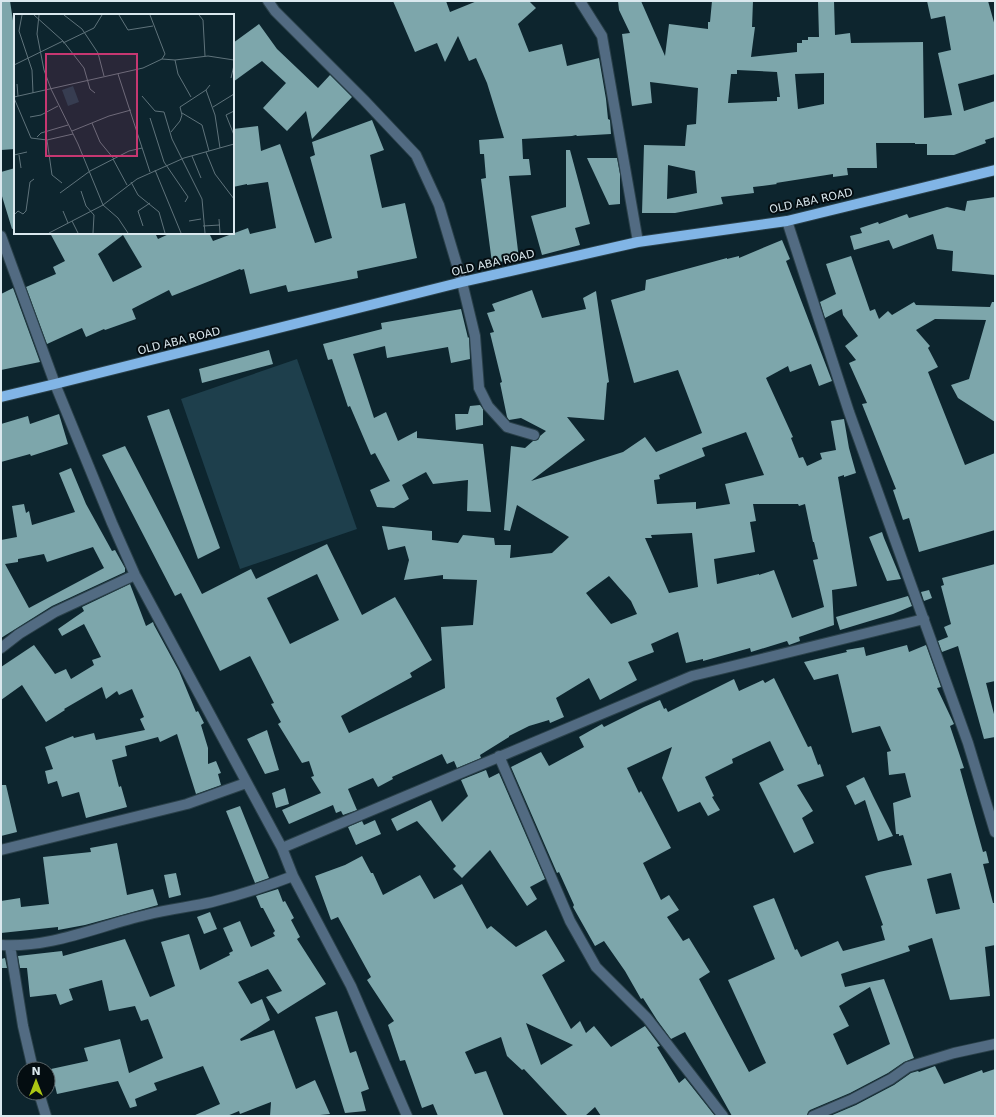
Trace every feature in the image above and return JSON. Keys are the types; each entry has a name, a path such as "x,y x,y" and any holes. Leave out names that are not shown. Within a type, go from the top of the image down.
{"main road":[{"name":"OLD ABA ROAD","path":"1,397 462,282 638,242 787,221 995,170"}],"street":[{"path":"268,1 275,11 364,100 416,155 439,205 462,282 475,336 479,388 488,406 507,427 534,435"},
{"path":"580,1 602,36 638,242"},
{"path":"787,221 849,412 968,743 995,832"},
{"path":"1,236 55,384 112,523 136,574 246,783 282,848 294,876 351,986 407,1116"},
{"path":"1,648 19,634 55,612 136,574"},
{"path":"282,848 692,676 924,619"},
{"path":"499,756 570,921 596,967 647,1018 723,1116"},
{"path":"1,850 187,804 246,783"},
{"path":"31,1061 5,946 49,941 88,933 146,915 213,902 252,891 294,876"},
{"path":"813,1116 853,1099 891,1080 908,1067 954,1053 995,1044"},
{"path":"41,1101 46,1116"}],"shaded area":[{"path":"297,359 357,529 240,569 181,399"}],"building":[{"path":"1,1 10,1 14,27 14,149 1,150"},
{"path":"393,1 446,1 450,12 477,1 529,1 536,8 518,24 529,52 562,44 567,66 599,58 611,134 522,139 523,159 529,159 531,175 509,176 519,259 492,263 481,179 486,178 484,154 480,154 479,140 504,138 487,83 476,58 469,61 458,36 445,62 437,43 415,52"},
{"path":"618,1 641,1 665,56 669,24 708,29 712,1 753,1 752,27 755,27 751,57 797,52 797,43 802,43 802,40 808,40 808,37 819,37 818,1 834,1 835,35 850,33 851,43 923,42 924,118 952,115 938,53 951,50 945,16 931,19 927,1 988,1 995,26 995,74 958,84 964,111 995,101 995,137 985,140 986,143 954,155 927,155 927,144 876,143 877,168 847,168 848,175 833,177 833,174 753,187 754,193 721,197 723,204 675,213 642,213 644,145 685,146 687,125 696,124 698,88 650,82 652,103 632,106 622,34 630,33 619,10","holes":["737,70 777,72 780,97 777,97 777,101 728,103 731,74 737,74","824,73 824,104 798,109 795,74","668,165 695,171 697,193 667,199"]},
{"path":"259,24 277,49 318,88 330,75 352,97 312,139 306,111 287,131 263,108 286,83 262,61 234,81 234,42"},
{"path":"372,120 384,150 370,155 382,208 405,203 417,258 357,271 358,278 288,292 286,285 250,294 244,269 240,269 172,296 169,290 132,309 136,319 105,330 104,329 86,337 82,328 47,344 26,287 56,274 53,267 65,261 51,234 156,234 158,239 169,234 210,234 213,241 248,228 250,234 276,228 268,182 234,187 234,129 258,126 261,151 280,144 315,243 332,238 310,157 315,155 312,142","holes":["123,235 142,267 113,282 98,254"]},
{"path":"566,150 570,150 590,224 575,228 580,245 542,255 531,216 566,207"},
{"path":"587,158 617,158 620,174 620,204 609,205"},
{"path":"14,168 14,228 12,229 1,193 1,172"},
{"path":"995,197 995,275 952,271 953,251 937,249 933,234 893,249 889,240 854,250 850,236 862,233 860,228 878,222 879,224 907,214 909,218 947,207 965,211 967,201"},
{"path":"782,240 790,259 786,261 832,381 819,386 811,364 790,372 788,366 766,378 793,437 791,438 799,458 803,457 807,466 822,459 820,453 836,450 831,421 844,419 849,448 856,473 844,477 844,475 838,477 857,586 832,590 834,625 799,637 800,641 789,645 787,641 751,652 750,648 703,661 703,659 686,663 678,632 651,644 654,652 628,662 637,680 600,700 589,678 556,698 564,717 550,723 549,720 529,726 509,736 480,755 481,758 457,768 454,761 447,764 442,754 392,777 393,779 378,787 373,778 348,789 357,810 343,815 341,811 336,813 333,805 289,824 282,810 321,793 311,777 314,776 309,761 302,763 278,724 281,722 271,704 274,703 250,656 220,671 181,593 175,596 102,455 125,446 202,594 251,569 256,579 327,544 362,615 395,597 432,660 410,673 412,677 341,716 349,733 445,688 441,627 473,625 477,580 443,579 443,575 404,580 409,560 405,546 388,550 382,526 432,531 432,540 458,543 463,535 494,538 495,545 511,545 510,558 552,553 569,537 517,505 510,531 504,530 511,446 525,448 533,441 538,440 546,431 521,418 509,420 507,417 500,383 502,382 490,333 494,332 487,313 495,311 492,304 532,290 542,318 586,309 583,298 596,291 609,382 607,383 604,420 567,417 585,440 531,481 623,452 645,437 656,452 702,433 678,370 634,383 611,300 645,290 646,280 727,258 739,256 739,258","holes":["746,432 764,475 725,484 730,504 696,509 696,502 657,504 654,480 660,479 659,475 705,456 702,448","753,504 798,504 799,506 805,504 818,559 813,560 824,607 792,618 774,570 759,575 717,584 714,559 755,552 750,522 756,521","692,533 698,587 669,593 645,538 652,538 651,535","317,574 339,620 290,644 267,598","609,576 631,601 637,614 611,624 586,593"]},
{"path":"851,256 870,311 875,309 879,319 888,311 892,315 914,302 916,305 990,307 992,302 995,302 995,422 958,398 951,385 969,379 986,320 935,319 916,330 930,346 928,348 938,367 928,372 965,465 995,453 995,530 919,552 909,518 903,520 893,490 896,489 862,404 867,403 849,363 856,360 845,346 858,336 843,315 842,309 825,318 820,302 836,294 826,264"},
{"path":"13,288 40,362 1,370 1,294"},
{"path":"461,309 468,338 469,337 470,359 451,363 448,347 387,358 385,346 353,354 374,418 386,412 398,441 417,431 417,438 483,444 491,512 467,511 468,480 433,484 426,472 402,485 409,499 394,508 377,507 370,490 390,481 375,453 371,455 350,406 348,407 332,359 328,360 323,344 382,329 381,323"},
{"path":"269,350 273,364 202,383 199,369"},
{"path":"480,405 483,409 483,425 456,430 455,414 468,414 470,406"},
{"path":"169,409 220,548 198,559 147,416"},
{"path":"59,414 68,444 31,456 30,454 1,462 1,424 28,416 30,424"},
{"path":"71,468 86,504 112,551 115,550 125,568 125,572 52,606 1,638 1,540 17,537 12,506 24,504 26,513 29,511 32,525 75,512 59,473","holes":["93,547 104,568 29,608 5,564 18,562 18,559 44,554 47,562"]},
{"path":"882,532 901,579 887,581 869,537"},
{"path":"995,564 995,681 986,683 995,718 995,737 984,739 958,646 942,652 938,641 948,637 944,627 951,624 941,586 944,585 942,578"},
{"path":"130,584 146,626 153,622 179,671 196,712 198,711 204,723 201,725 208,748 208,764 216,761 221,773 218,774 221,785 196,794 177,734 160,742 158,737 125,746 127,756 112,760 119,787 121,786 127,807 86,818 79,792 62,797 57,781 48,784 45,771 53,769 45,747 73,736 74,738 94,733 96,740 145,730 140,719 144,717 132,689 119,695 117,691 106,699 102,687 64,709 65,710 46,722 22,685 1,700 1,667 34,645 55,674 66,669 71,679 94,665 92,660 101,657 84,624 62,636 58,629 84,611 82,607"},
{"path":"929,590 932,598 924,601 921,592"},
{"path":"908,596 912,606 893,614 840,630 836,617"},
{"path":"907,645 909,652 926,645 941,687 937,688 954,724 950,726 964,768 960,769 983,852 986,851 989,863 983,864 993,903 995,903 995,945 985,947 990,996 950,1000 932,938 908,946 910,951 841,974 845,987 884,979 914,1058 904,1062 888,1073 850,1093 810,1110 807,1116 732,1116 685,1032 671,1039 643,998 641,999 625,971 604,941 595,946 573,907 574,905 559,872 557,873 511,767 541,752 549,766 584,747 579,737 602,724 604,727 660,700 664,709 666,708 668,712 734,679 739,691 763,680 765,683 774,678 808,747 811,746 824,776 797,785 813,811 802,818 814,843 794,853 759,783 784,770 770,741 732,759 733,763 705,777 714,796 712,797 720,810 708,816 700,802 678,812 662,778 672,747 627,768 639,793 641,791 671,848 643,863 661,900 669,895 679,910 667,917 683,941 689,938 710,972 699,979 749,1072 766,1063 728,980 775,959 753,906 774,898 795,950 797,949 801,957 838,941 843,951 885,940 881,926 883,925 865,876 912,865 903,835 899,836 899,834 896,834 893,803 911,797 905,773 889,775 887,752 891,751 880,726 852,733 838,674 814,680 804,662 847,652 846,650 864,647 866,656","holes":["951,873 960,909 936,914 927,879","870,987 890,1044 847,1065 833,1034 849,1026 839,1006"]},
{"path":"267,730 279,770 265,774 247,739"},
{"path":"486,770 489,778 499,773 545,879 530,887 537,899 527,906 490,850 462,878 453,869 456,866 417,821 397,831 391,819 431,800 442,822 468,796 461,780"},
{"path":"864,777 893,836 878,841 865,800 855,805 846,786"},
{"path":"1,785 6,785 17,832 1,836"},
{"path":"285,788 289,804 276,808 272,793"},
{"path":"240,806 269,878 255,883 226,811"},
{"path":"375,820 381,834 356,845 348,827 362,821 364,825"},
{"path":"117,843 127,895 153,889 158,905 85,925 58,930 58,927 1,933 1,901 20,898 21,907 49,904 43,857 91,852 90,848"},
{"path":"362,856 371,873 373,873 383,895 420,875 434,899 462,884 487,929 491,926 516,947 546,930 565,961 542,975 571,1029 580,1021 586,1033 594,1026 611,1047 645,1026 660,1046 657,1047 679,1083 685,1078 715,1116 601,1116 595,1107 585,1116 568,1116 524,1069 522,1070 507,1056 501,1037 465,1052 475,1074 486,1071 504,1116 438,1116 433,1104 422,1108 405,1060 400,1061 388,1025 394,1021 367,980 371,977 338,917 331,920 315,876 345,865","holes":["526,1023 573,1045 541,1065"]},
{"path":"176,873 181,895 169,898 164,875"},
{"path":"278,889 283,902 285,901 294,918 291,920 300,937 297,939 326,984 278,1014 266,997 282,991 268,969 238,982 251,1004 262,999 270,1020 240,1039 241,1041 274,1030 296,1089 315,1080 330,1114 320,1116 270,1116 271,1102 240,1114 239,1111 227,1116 193,1116 220,1104 203,1066 154,1083 157,1090 135,1099 137,1106 130,1108 118,1081 57,1094 56,1068 88,1061 84,1048 120,1039 129,1073 163,1058 148,1019 141,1021 135,1006 109,1011 102,980 69,989 73,1000 60,1005 56,994 30,997 27,968 20,968 18,956 62,951 63,956 125,939 150,997 175,986 161,942 189,934 200,970 230,955 229,953 233,951 223,928 240,921 251,947 275,936 273,933 275,931 263,908 261,908 256,896"},
{"path":"210,912 217,929 204,934 197,917"},
{"path":"5,958 7,968 1,968 1,959"},
{"path":"337,1011 350,1053 356,1051 369,1089 361,1092 366,1111 345,1113 315,1017"},
{"path":"935,1066 944,1084 982,1070 983,1073 995,1069 995,1116 830,1116 856,1105 894,1085 911,1073 919,1072"}]}
